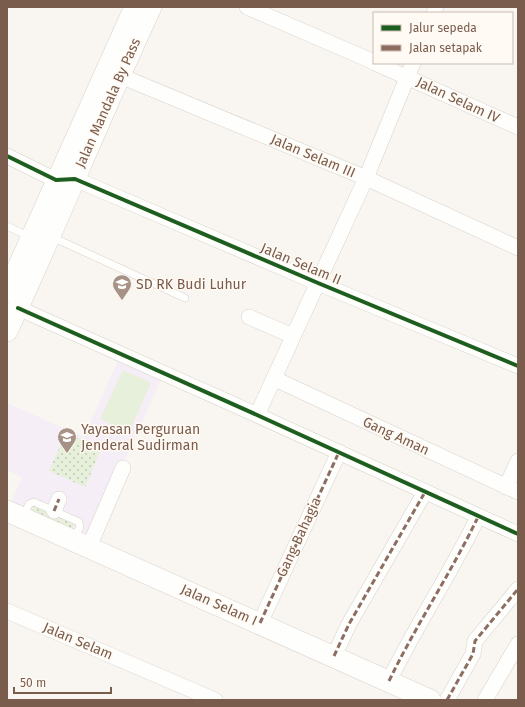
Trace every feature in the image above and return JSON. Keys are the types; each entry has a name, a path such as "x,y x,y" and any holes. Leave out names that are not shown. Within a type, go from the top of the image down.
{"street":[{"name":"Jalan Mandala By Pass","path":"7,331 15,287 40,237 112,73 135,7"},
{"name":"Jalan Mandala By Pass","path":"112,73 152,7"},
{"name":"Jalan Selam IV","path":"247,7 373,62"},
{"name":"Jalan Selam IV","path":"377,64 518,128"},
{"path":"257,415 275,379 293,336 366,178 413,64"},
{"name":"Jalan Selam III","path":"112,73 366,178 518,248"},
{"name":"Jalan Selam II","path":"7,156 518,366"},
{"path":"15,287 257,415 518,534"},
{"path":"249,317 293,336"},
{"name":"Gang Aman","path":"275,379 512,489"},
{"name":"Gang Bahagia","path":"260,623 339,452"},
{"path":"512,489 518,461"},
{"path":"81,543 123,468"},
{"path":"334,656 349,624 425,492"},
{"name":"Jalan Selam I","path":"15,514 430,700"},
{"path":"389,681 408,643 468,538 478,517"},
{"path":"447,700 473,654 475,641 512,594 518,589"},
{"name":"Jalan Selam","path":"7,611 215,700"},
{"path":"485,700 518,644"}],"lane":[{"path":"7,226 40,237 185,298"},
{"path":"15,514 32,502 56,505 79,522 81,543"}],"shaded area":[{"name":"Yayasan Perguruan Jenderal Sudirman","path":"119,358 162,377 89,540 10,505 22,477 7,470 7,403 84,437"}],"green space":[{"path":"123,370 151,383 129,432 100,419"},
{"path":"66,433 101,449 85,487 49,471"},
{"path":"34,504 75,523 71,532 30,514"}],"marked path":[{"path":"260,623 339,452"},
{"path":"334,656 349,624 425,492"},
{"path":"54,511 59,499"},
{"path":"389,681 399,660 468,538 478,517"},
{"path":"447,700 473,654 475,641 518,589"}],"cycle path":[{"path":"7,156 56,180 75,179 318,283 518,366"},
{"path":"18,308 518,534"}],"place":[{"name":"SD RK Budi Luhur","path":"122,301"},
{"name":"Yayasan Perguruan Jenderal Sudirman","path":"67,454"}]}
